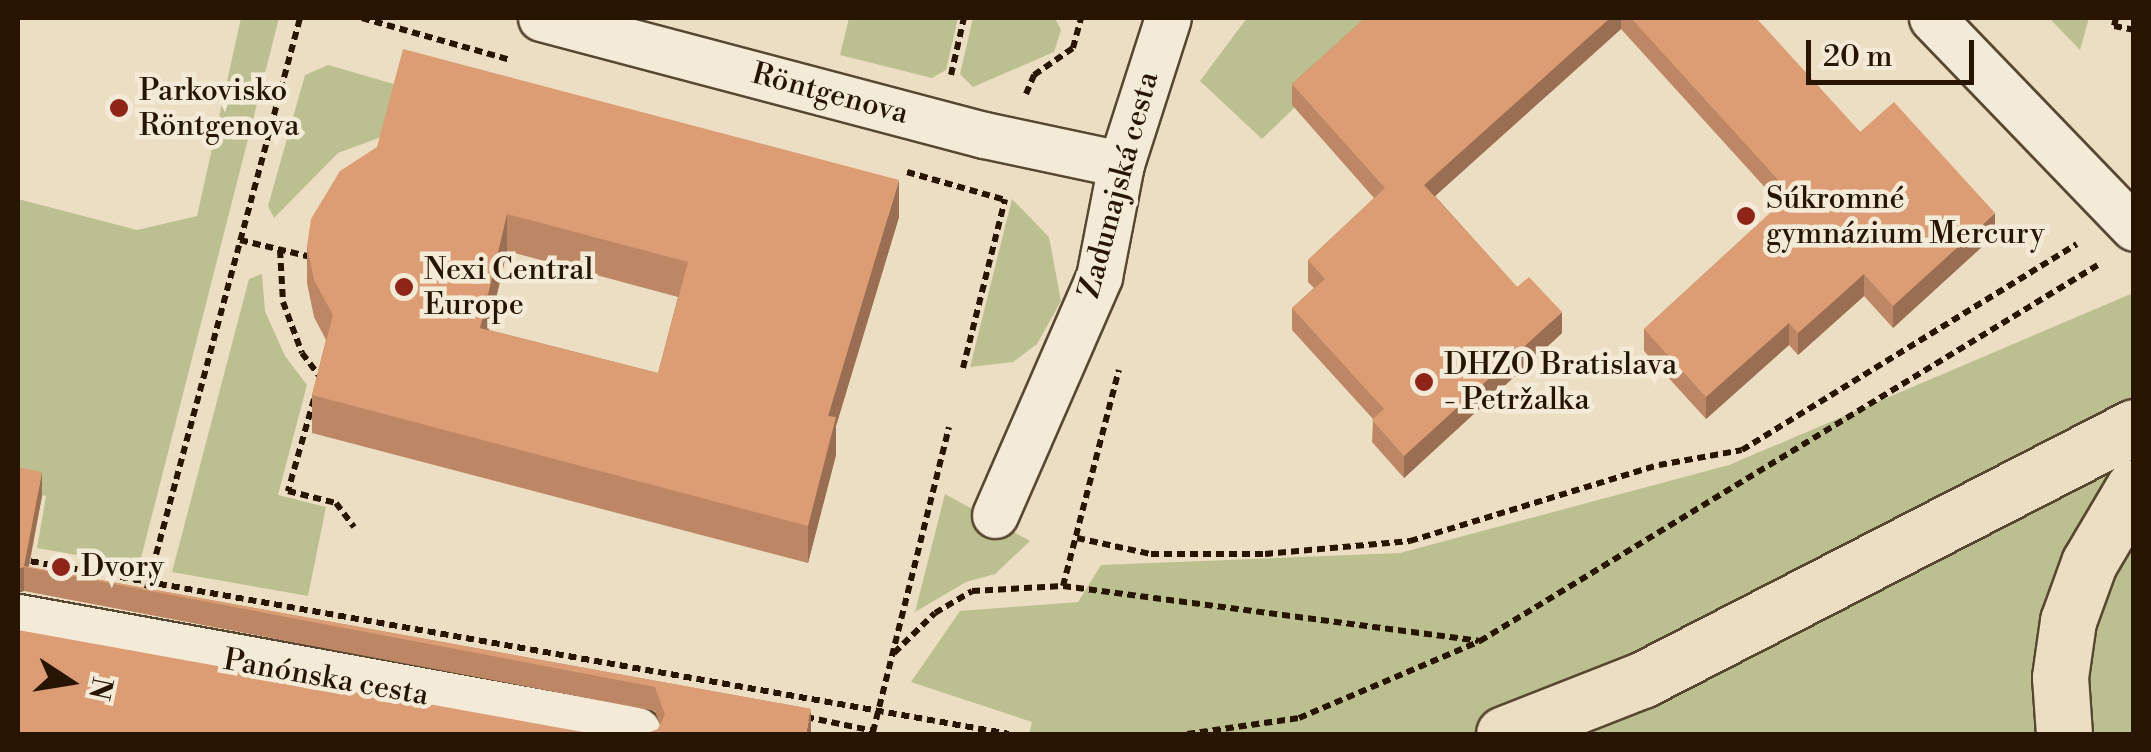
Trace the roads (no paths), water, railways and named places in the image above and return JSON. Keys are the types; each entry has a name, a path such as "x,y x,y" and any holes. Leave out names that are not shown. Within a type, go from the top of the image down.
{"main road":[{"path":"1504,734 1642,680 2134,427"},
{"path":"2064,734 2060,678 2068,621 2089,563 2134,487"},
{"name":"Panónska cesta","path":"18,622 634,734"}],"street":[{"name":"Röntgenova","path":"541,18 984,135 1120,164"},
{"name":"Zadunajská cesta","path":"994,515 1099,278 1120,164 1168,18"},
{"path":"1932,18 2134,228"}],"place":[{"name":"Parkovisko Röntgenova","path":"119,108"},
{"name":"Súkromné gymnázium Mercury","path":"1746,216"},
{"name":"Nexi Central Europe","path":"404,287"},
{"name":"DHZO Bratislava - Petržalka","path":"1424,382"},
{"name":"Dvory","path":"61,567"}]}
